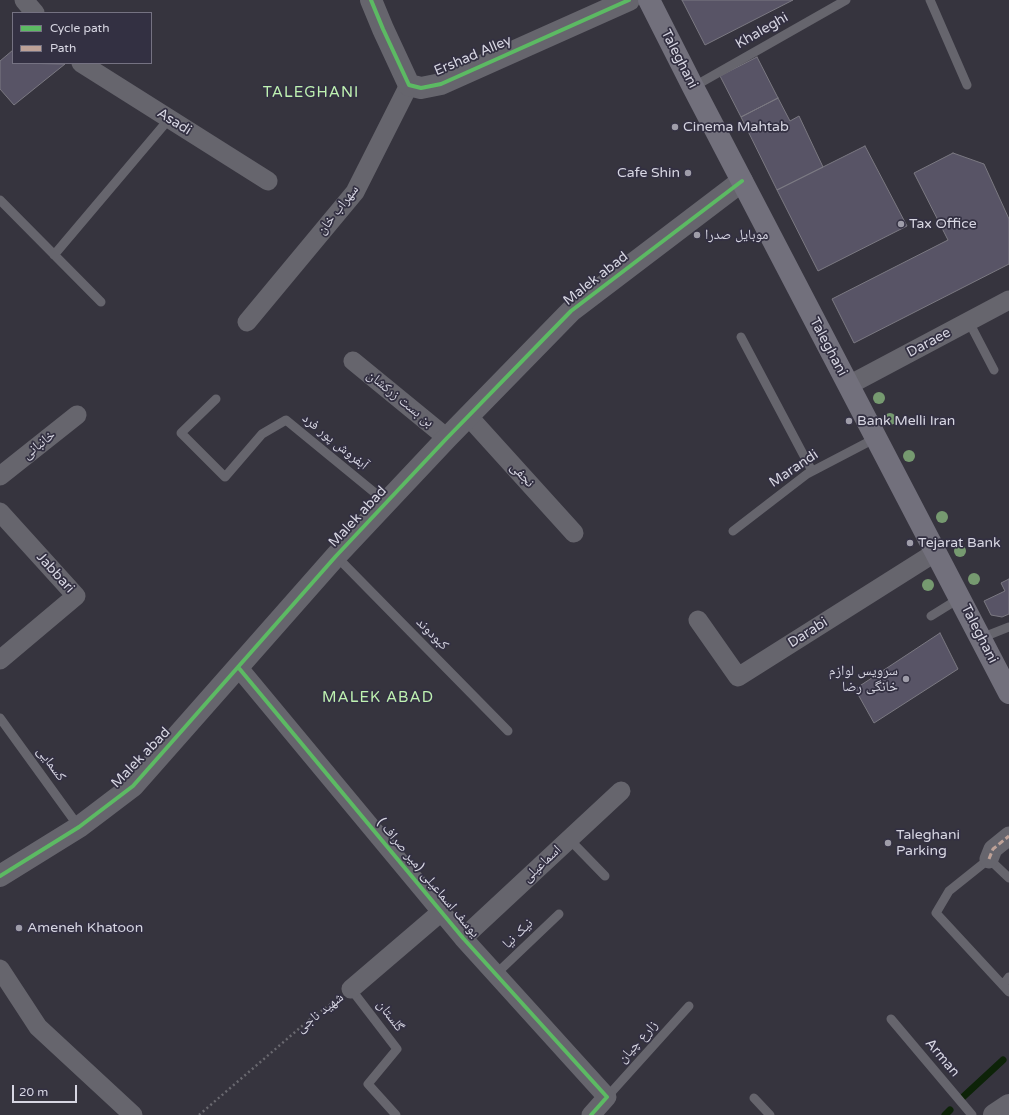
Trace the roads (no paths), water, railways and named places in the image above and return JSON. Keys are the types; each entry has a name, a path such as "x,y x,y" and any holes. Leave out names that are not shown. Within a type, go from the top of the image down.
{"main road":[{"name":"Taleghani","path":"649,0 1009,693"}],"street":[{"path":"24,0 34,12"},
{"path":"371,0 409,85"},
{"name":"Ershad Alley","path":"409,85 421,88 441,84 629,0"},
{"name":"Asadi","path":"83,64 268,181"},
{"name":"سهراب خان","path":"247,322 356,192 409,85"},
{"name":"Malek abad","path":"0,876 79,827 133,786 336,556 447,438 571,311 742,181"},
{"name":"Daraee","path":"849,386 1009,300"},
{"name":"بن بست زرکشان","path":"353,361 447,438"},
{"name":"خانبانی","path":"0,476 77,415"},
{"name":"نجفی","path":"469,417 574,533"},
{"name":"Jabbari","path":"0,512 76,596 0,660"},
{"name":"Darabi","path":"698,620 738,677 936,552"},
{"name":"یوسف اسماعیلی (میر صراف )","path":"238,667 463,938 607,1097"},
{"name":"اسماعیلی","path":"463,938 621,791"},
{"path":"989,859 993,849 1009,836"},
{"name":"شهید ناجی","path":"351,989 441,912"},
{"path":"0,969 38,1028 133,1115"},
{"path":"591,1115 607,1097"}],"lane":[{"name":"Khaleghi","path":"693,87 846,0"},
{"path":"930,0 967,85"},
{"path":"54,255 169,119"},
{"path":"0,200 102,302"},
{"path":"969,322 994,370"},
{"path":"741,337 812,470"},
{"name":"آبفروش پور فرد","path":"216,399 181,433 225,477 262,434 286,420 386,502"},
{"name":"Marandi","path":"732,531 812,470 876,438"},
{"name":"کبودوند","path":"336,556 508,731"},
{"path":"931,616 960,598"},
{"path":"981,638 1009,627"},
{"name":"کسمایی","path":"0,718 79,827"},
{"path":"569,839 605,876"},
{"path":"1006,989 936,913 949,891 989,859 1009,878"},
{"name":"نیک نیا","path":"496,974 559,914"},
{"path":"1006,989 1009,977"},
{"name":"گلستان","path":"351,989 397,1048 368,1084 396,1115"},
{"name":"زارع چیان","path":"607,1097 689,1006"},
{"name":"Arman","path":"891,1019 972,1115"},
{"path":"754,1098 770,1115"}],"waterway":[{"path":"963,1097 1003,1060"},
{"path":"945,1115 950,1110"}],"place":[{"name":"Cinema Mahtab","path":"675,127"},
{"name":"Cafe Shin","path":"688,173"},
{"name":"Tax Office","path":"901,224"},
{"name":"موبایل صدرا","path":"697,235"},
{"name":"Bank Melli Iran","path":"849,421"},
{"name":"Tejarat Bank","path":"910,543"},
{"name":"سرویس لوازم خانگی رضا","path":"906,679"},
{"name":"Taleghani Parking","path":"888,843"},
{"name":"Ameneh Khatoon","path":"19,928"}],"district":[{"name":"TALEGHANI","path":"311,93"},
{"name":"MALEK ABAD","path":"378,698"}]}
